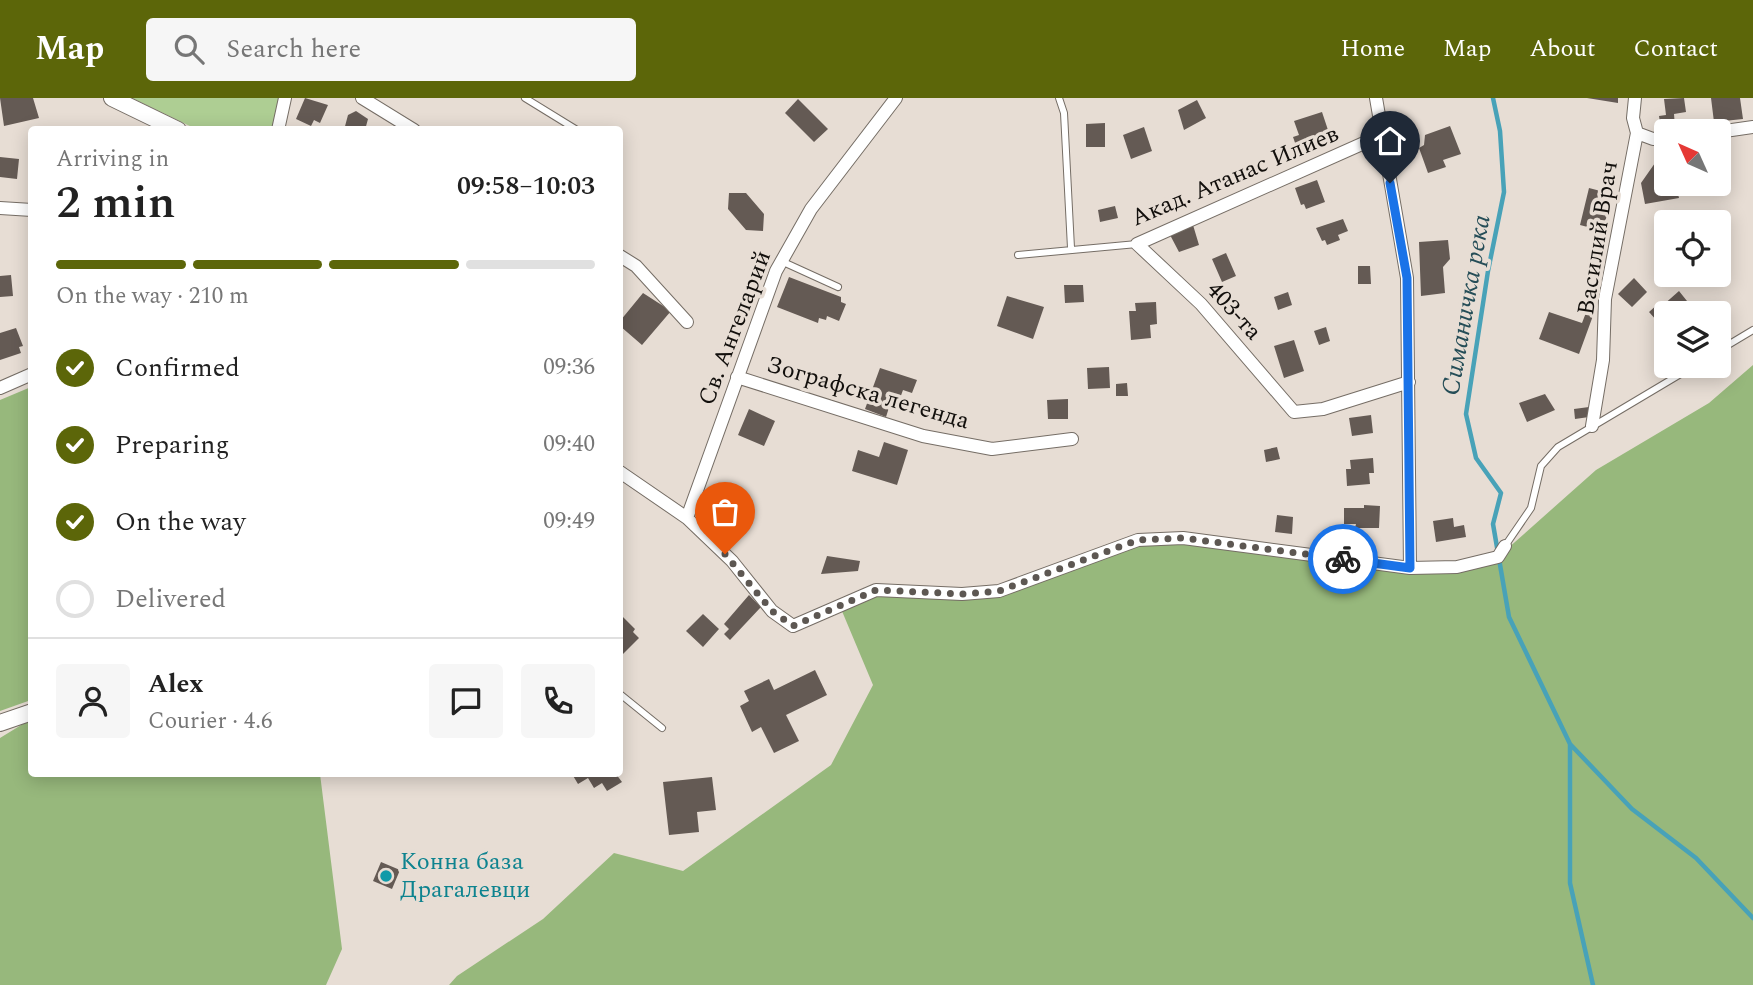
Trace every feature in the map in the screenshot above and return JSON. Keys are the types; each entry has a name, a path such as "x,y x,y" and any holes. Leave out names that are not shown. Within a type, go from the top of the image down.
{"street":[{"path":"112,98 170,126"},
{"path":"279,126 285,98"},
{"path":"362,98 408,126"},
{"name":"Св. Ангеларий","path":"687,518 781,261 811,209 896,98"},
{"path":"1376,98 1407,278 1410,568"},
{"name":"Василий Врач","path":"1592,426 1603,360 1605,299 1637,133 1633,118 1634,98"},
{"path":"1731,130 1753,127"},
{"path":"1637,133 1654,139"},
{"name":"Акад. Атанас Илиев","path":"1137,244 1382,135"},
{"path":"0,208 28,210"},
{"name":"403-та","path":"1137,244 1200,304 1294,412 1323,409 1409,382"},
{"path":"623,258 636,266 687,322"},
{"path":"0,388 28,376"},
{"name":"Зографска легенда","path":"737,377 923,436 992,449 1072,439"},
{"path":"623,474 687,518 732,561 772,611 793,626 876,590 962,594 999,591 1138,540 1183,538 1410,568 1457,566 1501,551"},
{"path":"0,723 28,713"}],"lane":[{"path":"525,98 571,126"},
{"path":"1059,98 1064,113 1072,248"},
{"name":"Акад. Атанас Илиев","path":"1018,256 1072,248 1137,244"},
{"path":"781,261 838,287"},
{"path":"1731,343 1753,330"},
{"path":"1501,551 1531,508 1541,466 1558,447 1674,378"},
{"path":"623,696 662,728"}],"green space":[{"path":"132,98 282,98 276,126 190,126"},
{"path":"1753,365 1753,985 449,985 457,976 543,919 614,853 683,871 831,765 873,685 839,604 876,590 999,591 1102,553 1183,538 1410,568 1498,557 1596,470 1709,403"},
{"path":"28,388 28,701 0,711 0,400"},
{"path":"28,721 28,777 320,777 342,949 326,985 0,985 0,738"}],"building":[{"path":"0,98 33,98 39,118 4,126"},
{"path":"305,98 328,105 320,123 314,120 311,126 296,119"},
{"path":"1587,98 1618,98 1618,103"},
{"path":"1684,98 1686,112 1674,114 1674,119 1659,119 1659,116 1666,115 1664,99"},
{"path":"1711,98 1740,98 1743,119 1714,119"},
{"path":"798,99 828,129 814,142 785,113"},
{"path":"1197,100 1206,118 1184,130 1178,110"},
{"path":"356,111 368,119 366,126 345,126 348,115"},
{"path":"1322,112 1332,142 1300,157 1293,137 1299,135 1294,121"},
{"path":"1105,123 1105,147 1086,147 1086,124"},
{"path":"1450,126 1461,154 1443,160 1446,167 1428,173 1419,148 1424,145 1425,135"},
{"path":"1144,127 1152,151 1131,159 1123,135"},
{"path":"0,157 19,159 17,179 0,177"},
{"path":"1654,164 1654,196 1679,198 1645,204 1641,183"},
{"path":"1317,180 1325,202 1306,209 1304,204 1301,205 1295,188"},
{"path":"1589,188 1612,194 1603,231 1580,225"},
{"path":"729,193 746,193 764,214 763,231 746,230 728,209"},
{"path":"1115,206 1118,218 1100,222 1098,210"},
{"path":"1343,219 1348,231 1338,235 1340,240 1327,245 1316,228"},
{"path":"1193,225 1199,245 1179,252 1169,233"},
{"path":"1448,240 1450,259 1443,267 1445,293 1421,296 1419,242"},
{"path":"1226,253 1236,276 1222,282 1212,259"},
{"path":"1358,266 1370,266 1371,284 1358,284"},
{"path":"11,275 13,296 0,297 0,276"},
{"path":"789,277 841,297 841,302 846,304 839,321 827,316 826,320 819,318 818,323 777,307"},
{"path":"1634,278 1647,292 1632,307 1618,294"},
{"path":"1064,285 1083,285 1084,302 1065,303"},
{"path":"1679,291 1687,301 1668,301"},
{"path":"1288,292 1292,305 1278,310 1274,297"},
{"path":"643,293 671,311 642,345 623,329 623,317"},
{"path":"1007,296 1044,307 1033,339 997,326"},
{"path":"1156,302 1157,324 1150,325 1151,338 1131,340 1129,311 1136,311 1135,303"},
{"path":"1587,310 1594,313 1579,354 1539,339 1549,312 1582,323"},
{"path":"1326,327 1330,341 1319,345 1314,331"},
{"path":"16,328 23,346 19,347 21,353 0,360 0,333"},
{"path":"1294,340 1304,371 1284,378 1274,346"},
{"path":"1109,367 1110,388 1088,389 1087,368"},
{"path":"880,368 917,380 912,393 903,390 899,401 892,398 886,417 865,409"},
{"path":"1127,383 1128,396 1116,396 1116,384"},
{"path":"1545,394 1555,410 1527,422 1519,403"},
{"path":"1068,399 1068,419 1048,419 1047,400"},
{"path":"1589,407 1589,417 1575,419 1574,409"},
{"path":"749,409 775,421 764,446 738,435"},
{"path":"1371,415 1373,433 1352,436 1349,418"},
{"path":"884,442 908,450 897,485 852,471 858,450 879,457"},
{"path":"1277,447 1280,459 1266,462 1264,450"},
{"path":"1373,458 1374,473 1369,473 1370,484 1347,486 1346,469 1351,469 1350,460"},
{"path":"1364,505 1380,506 1379,528 1355,528 1356,524 1344,524 1344,508 1364,508"},
{"path":"1277,515 1293,517 1292,534 1275,532"},
{"path":"1453,518 1454,527 1464,525 1466,537 1436,542 1433,521"},
{"path":"827,556 860,561 858,571 821,574"},
{"path":"749,595 761,607 730,640 724,634 729,629 724,624"},
{"path":"703,614 719,629 703,647 686,631"},
{"path":"623,617 635,629 633,632 639,638 623,654"},
{"path":"815,670 827,695 786,715 799,741 774,753 761,727 752,732 740,706 749,701 744,691 769,679 774,690"},
{"path":"574,777 618,777 622,782 607,791 602,783 594,788 588,778 578,784"},
{"path":"712,777 716,810 697,812 699,832 669,835 663,782"},
{"name":"Конна база Драгалевци","path":"381,862 400,870 392,889 373,881"}],"waterway":[{"name":"Симаничка река","path":"1493,98 1500,131 1504,192 1488,271 1466,414 1476,458 1501,493 1493,524 1509,617 1570,744 1632,809 1696,858 1753,918"},
{"path":"1570,744 1570,883 1593,985"}],"way so far":[{"path":"725,554 747,584 772,611 793,626 810,621 839,604 876,590 962,594 999,591 1138,540 1183,538 1343,559"}],"place":[{"name":"Конна база Драгалевци","path":"386,876"}],"route":[{"path":"1343,559 1410,568 1407,278 1390,183"}]}
